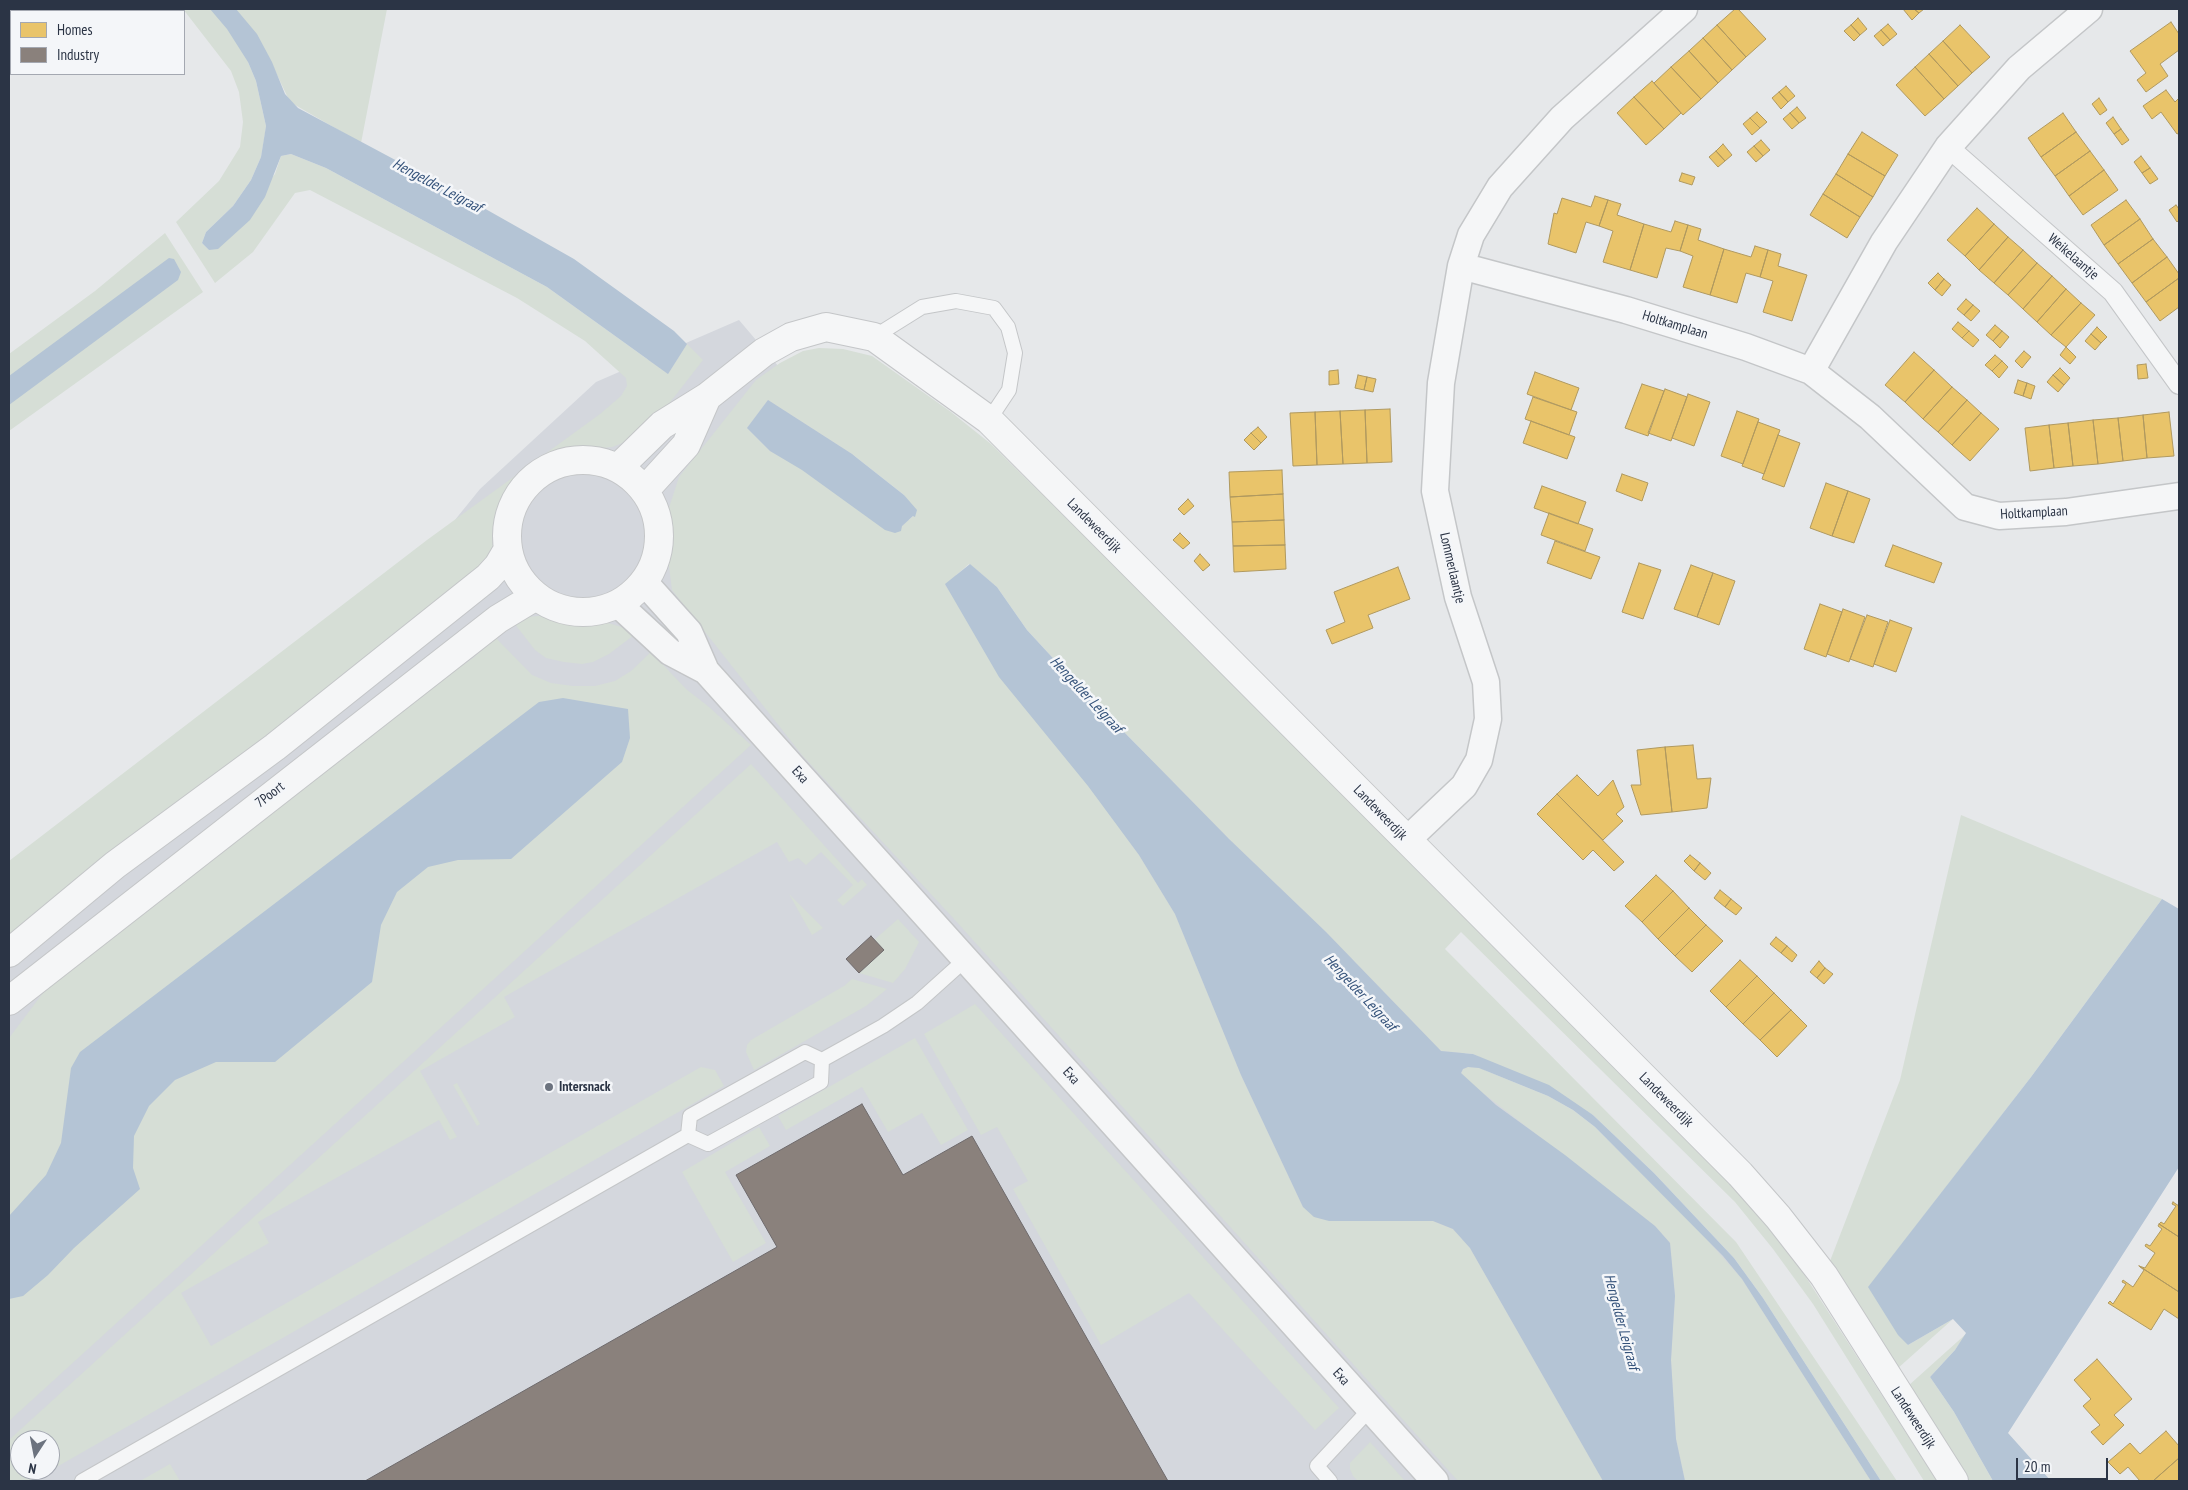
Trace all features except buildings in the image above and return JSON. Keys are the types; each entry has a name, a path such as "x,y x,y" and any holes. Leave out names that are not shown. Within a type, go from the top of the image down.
{"street":[{"path":"1461,266 1472,235 1500,187 1562,118 1684,9"},
{"path":"1811,371 1884,242 1948,147 2019,68 2089,9"},
{"name":"Weikelaantje","path":"1948,147 2113,292 2179,384"},
{"name":"Holtkamplaan","path":"1461,266 1635,313 1746,347 1811,371 1870,417 1965,507 1999,516 2066,512 2179,496"},
{"name":"Lommerlaantje","path":"1407,840 1464,786 1479,760 1488,719 1486,682 1458,597 1435,491 1441,383 1461,266"},
{"name":"Landeweerdijk","path":"618,468 662,426 707,397 764,352 791,337 826,327 874,337 989,420 1740,1174 1778,1216 1824,1276 1954,1481"},
{"name":"Landeweerdijk","path":"645,490 686,445 707,397"},
{"path":"591,460 618,468 633,478 645,490 656,512 660,536 656,560 637,591 618,604 590,612 561,609 536,596 523,583 513,567 508,549 508,522 518,495 537,474 562,462 591,460"},
{"path":"9,953 115,865 275,747 488,578 508,549"},
{"path":"644,582 689,632 706,671"},
{"name":"7Poort","path":"9,1001 498,619 536,596"},
{"path":"618,604 670,652 706,671"},
{"name":"Exa","path":"706,671 1435,1481"}],"lane":[{"path":"874,337 922,307 956,301 994,308 1008,327 1015,353 1009,390 989,420"},
{"path":"822,1060 883,1026 917,1003 966,959"},
{"path":"688,1135 690,1116 804,1052 822,1060"},
{"path":"688,1135 708,1144 821,1082 822,1060"},
{"path":"82,1481 688,1135"},
{"path":"1330,1481 1317,1466 1370,1409"}],"shaded area":[{"path":"387,9 361,143 290,102 267,54 248,62 256,81 266,126 261,157 251,180 233,206 206,232 202,243 209,250 275,174 281,156 291,154 326,168 547,287 668,374 687,344 703,360 668,405 631,440 612,447 561,453 544,459 525,472 516,482 505,500 496,540 486,560 469,577 9,948 9,861 427,540 600,414 621,396 627,386 626,378 585,341 517,298 310,190 295,193 253,252 215,283 176,222 219,181 240,147 243,122 239,92 231,71 184,10"},
{"path":"165,233 203,292 9,431 9,354 95,291"},
{"path":"739,320 956,575 1474,1062 1720,1245 1877,1481 9,1481 9,896 416,568 480,489 596,382"},
{"path":"819,348 843,349 872,356 951,412 991,444 1146,597 1747,1200 1791,1254 1937,1481 1924,1481 1813,1304 1773,1249 1735,1202 1461,932 1445,949 1736,1242 1897,1481 1881,1481 1763,1298 1734,1258 1654,1173 1593,1115 1473,1054 1441,1051 1326,932 1229,839 1075,682 1027,630 997,587 969,564 945,585 1139,855 1175,914 1241,1075 1303,1207 1433,1221 1453,1229 1470,1248 1603,1481 1458,1481 955,920 802,755 672,590 667,550 667,514 679,477 756,380 780,363 803,351","holes":["768,400 852,454 904,495 913,516 902,526 770,451 747,428"]},
{"path":"549,615 604,622 625,628 634,635 609,654 593,662 582,664 546,658 535,650 514,623 527,617"},
{"path":"496,638 532,675 551,683 573,686 595,686 615,681 631,671 651,652 686,689 751,745 9,1421 9,1038 49,985 368,731 473,658"},
{"path":"751,764 858,883 862,879 867,885 843,906 837,900 853,885 821,852 806,865 798,858 789,862 777,842 504,997 515,1017 420,1071 457,1137 450,1140 439,1120 258,1222 269,1243 181,1293 211,1346 701,1067 715,1070 724,1086 60,1465 60,1430 20,1430"},
{"path":"1961,815 2162,899 2031,1077 1869,1287 1908,1345 1953,1319 1897,1369 1830,1261 1900,1080"},
{"path":"789,894 823,928 812,935"},
{"path":"898,919 919,942 905,969 893,983 859,973 884,950 874,940"},
{"path":"852,979 887,989 866,1006 754,1070 746,1052 747,1045 751,1040 844,986"},
{"path":"975,1004 1339,1408 1315,1430 1189,1293 1101,1345 1013,1189 1028,1181 997,1127 981,1135 924,1034"},
{"path":"915,1038 968,1130 941,1145 922,1113 888,1132 862,1087 786,1130 778,1116"},
{"path":"1468,1067 1479,1068 1548,1096 1573,1110 1595,1127 1702,1234 1742,1279 1871,1481 1685,1481 1676,1439 1671,1360 1675,1296 1670,1243 1655,1226 1466,1080 1461,1074 1463,1069"},
{"path":"457,1083 480,1124 477,1126 453,1085"},
{"path":"759,1127 770,1146 725,1172 766,1243 733,1262 682,1172"},
{"path":"1967,1333 1955,1350 1930,1377 1954,1412 1993,1481 1968,1481 1908,1386"},
{"path":"10,1439 10,1480 34,1480 9,1481"},
{"path":"1370,1442 1405,1481 1358,1481 1353,1476 1350,1463"},
{"path":"170,1464 180,1481 140,1481"}],"water":[{"name":"Hengelder Leigraaf","path":"210,9 236,9 257,34 272,62 285,94 298,108 459,194 574,259 674,331 687,344 668,374 547,287 326,168 291,154 281,156 265,197 250,220 218,249 209,250 202,243 206,232 233,206 251,180 261,157 266,126 256,81 248,62 227,29"},
{"path":"169,258 174,259 181,272 178,280 9,405 9,376"},
{"path":"768,400 852,454 904,495 917,510 915,517 913,516 902,526 901,531 895,533 885,530 802,470 770,451 747,428"},
{"name":"Hengelder Leigraaf","path":"970,564 997,587 1027,630 1075,682 1229,839 1326,932 1441,1051 1473,1054 1549,1085 1593,1115 1654,1173 1734,1258 1763,1298 1881,1481 1871,1481 1742,1279 1723,1256 1595,1127 1573,1110 1548,1096 1479,1068 1468,1067 1463,1069 1461,1073 1496,1105 1565,1155 1655,1226 1670,1243 1675,1296 1671,1360 1676,1439 1685,1481 1603,1481 1470,1248 1453,1229 1433,1221 1329,1221 1314,1217 1303,1207 1241,1075 1175,914 1139,855 1088,786 999,677 945,584"},
{"path":"563,698 628,709 630,738 622,762 511,859 458,860 428,867 397,892 381,925 372,982 275,1062 216,1062 175,1080 149,1106 134,1136 133,1168 140,1189 23,1296 9,1299 9,1216 46,1175 61,1143 71,1068 80,1052 539,702"},
{"path":"2162,899 2179,909 2179,1167 2008,1433 2051,1481 1993,1481 1954,1412 1930,1377 1955,1350 1966,1333 1953,1319 1908,1345 1898,1335 1868,1287 2031,1077"}],"place":[{"name":"Intersnack","path":"549,1087"}]}
